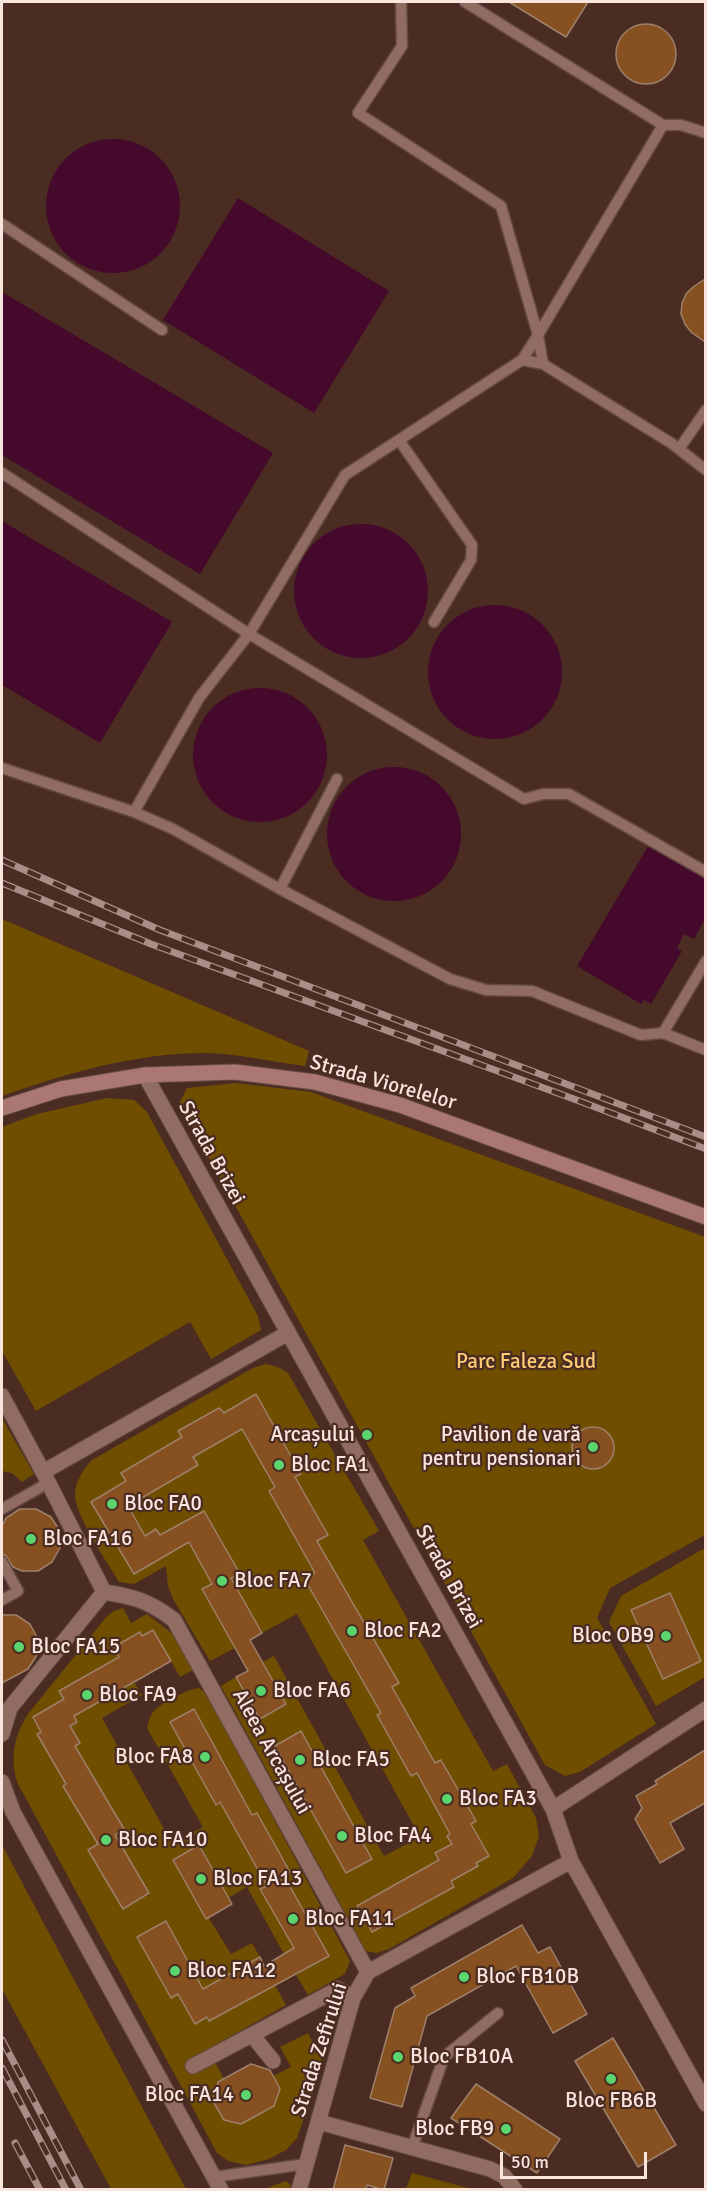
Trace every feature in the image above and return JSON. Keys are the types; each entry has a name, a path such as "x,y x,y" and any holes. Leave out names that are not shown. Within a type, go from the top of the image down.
{"street":[{"name":"Strada Viorelelor","path":"2,1108 61,1089 145,1074 235,1072 315,1082 400,1105 705,1217"},
{"name":"Strada Brizei","path":"145,1074 553,1809 571,1862 705,2104"},
{"path":"46,1477 288,1333"},
{"path":"2,1396 104,1592 10,1708 2,1734"},
{"name":"Aleea Arcașului","path":"104,1592 155,1605 174,1620 368,1972"},
{"path":"553,1809 705,1709"},
{"path":"2,1782 13,1812 217,2183"},
{"name":"Strada Zefirului","path":"299,2190 353,1998 368,1972 571,1862"},
{"path":"193,2066 338,1989 353,1998"},
{"path":"252,2035 273,2061"},
{"path":"319,2122 490,2169 504,2176 515,2190"}],"lane":[{"path":"401,2 402,46 358,113 501,206 538,334 543,364"},
{"path":"465,2 663,125 681,125 705,133"},
{"path":"134,812 199,698 249,634 345,475 522,360 663,125"},
{"path":"2,224 162,330"},
{"path":"522,360 543,364 679,449 705,470"},
{"path":"679,449 705,410"},
{"path":"399,440 472,545 471,560 434,622"},
{"path":"2,473 249,634 524,799 543,794 569,794 705,872"},
{"path":"2,768 134,812 173,829 280,889 450,979 486,990 532,991 641,1035 663,1033 705,1050"},
{"path":"280,889 337,779"},
{"path":"663,1033 701,978 705,961"},
{"path":"2,1509 46,1477"},
{"path":"2,1562 18,1591 2,1600"},
{"path":"412,2148 444,2057 498,2013"},
{"path":"217,2183 306,2164"}],"green space":[{"path":"2,919 309,1051 305,1066 245,1056 209,1053 156,1056 78,1072 2,1096"},
{"name":"Parc Faleza Sud","path":"236,1083 311,1092 705,1237 705,1535 610,1588 597,1618 656,1724 580,1772 565,1776 545,1765 179,1104 187,1088"},
{"path":"107,1098 134,1100 147,1112 258,1316 261,1330 211,1359 190,1322 36,1411 2,1351 2,1127 37,1114"},
{"path":"266,1364 288,1373 379,1531 363,1540 493,1771 507,1764 536,1818 539,1836 532,1856 513,1878 389,1949 377,1953 366,1951 221,1686 236,1677 260,1719 286,1705 263,1662 274,1656 384,1856 420,1837 297,1614 262,1633 231,1578 239,1573 204,1511 180,1525 212,1584 235,1648 210,1661 173,1599 168,1586 166,1566 134,1584 119,1582 92,1538 76,1503 78,1480 92,1460 253,1368","holes":["256,1395 301,1473 295,1477 328,1535 302,1550 269,1491 275,1487 242,1429 193,1457 197,1465 128,1506 145,1536 156,1529 170,1552 134,1574 91,1502 126,1481 122,1473 182,1437 179,1431 219,1408 224,1413","330,1565 399,1683 373,1698 305,1580","400,1702 435,1763 442,1760 475,1821 471,1824 477,1866 451,1881 454,1887 357,1906 439,1860 452,1844 447,1836 450,1834 417,1773 411,1776 377,1715","301,1732 298,1788 275,1746","338,1798 372,1858 346,1873 312,1813"]},
{"path":"2,1418 34,1474 22,1482 12,1473 2,1471"},
{"path":"705,1548 705,1677 656,1706 609,1622 621,1596","holes":["670,1593 701,1661 663,1679 632,1610"]},
{"path":"123,1608 131,1623 147,1614 178,1638 195,1669 180,1677 153,1630 142,1636 119,1657 60,1691 64,1699 33,1717 41,1732 37,1734 52,1759 80,1743 70,1726 77,1722 74,1716 134,1682 142,1695 102,1718 172,1843 186,1836 193,1849 173,1860 231,1954 252,1943 260,1957 203,1989 166,1922 137,1937 171,1998 178,1994 209,2021 275,1985 286,2005 208,2049 224,2079 213,2101 224,2120 241,2124 274,2106 280,2089 273,2076 291,2067 280,2047 308,2033 323,2063 297,2138 286,2150 269,2159 246,2165 228,2161 217,2153 17,1782 14,1755 23,1722 107,1616","holes":["63,1786 124,1829 115,1835 149,1894 123,1909 88,1850 98,1844"]},
{"path":"199,1688 207,1694 350,1961 345,1974 308,1995 296,1975 329,1956 284,1876 290,1872 257,1813 234,1826 267,1886 261,1890 294,1948 284,1954 247,1887 228,1898 193,1832 203,1827 147,1728 152,1714 159,1707 176,1696","holes":["194,1710 239,1791 216,1804"]},
{"path":"2,1845 186,2189 111,2189 2,1989"},
{"path":"412,2173 472,2189 406,2189"},
{"path":"286,2181 291,2185 290,2189 264,2189"}],"shaded area":[{"path":"113,139 139,144 161,158 175,180 180,206 175,232 161,254 139,268 113,273 87,268 65,254 51,232 46,206 51,180 65,158 87,144"},
{"path":"238,198 389,291 314,413 163,320"},
{"path":"2,292 273,453 200,574 2,455"},
{"path":"2,521 172,622 100,743 2,685"},
{"path":"361,524 387,529 408,544 423,565 428,591 423,617 408,638 387,653 361,658 335,653 314,638 299,617 294,591 299,565 314,544 335,529"},
{"path":"495,605 521,610 542,625 557,646 562,672 557,698 542,719 521,734 495,739 469,734 448,719 433,698 428,672 433,646 448,625 469,610"},
{"path":"260,688 286,693 307,708 322,729 327,755 322,781 307,802 286,817 260,822 234,817 213,802 198,781 193,755 198,729 213,708 234,693"},
{"path":"394,767 420,772 441,787 456,808 461,834 456,860 441,881 420,896 394,901 368,896 347,881 332,860 327,834 332,808 347,787 368,772"},
{"path":"650,843 705,876 705,919 694,939 684,934 677,948 682,951 651,1004 644,1000 641,1004 577,966"}],"building":[{"path":"509,2 588,2 566,37"},
{"path":"646,24 663,29 671,37 676,54 671,71 663,79 646,84 629,79 621,71 616,54 621,37 629,29"},
{"path":"705,279 705,342 691,332 681,314 686,294"},
{"path":"256,1394 301,1474 295,1477 328,1535 317,1541 399,1683 392,1687 435,1763 441,1760 476,1821 471,1824 489,1856 476,1863 478,1866 451,1881 454,1887 372,1932 357,1906 439,1860 435,1853 452,1844 447,1836 450,1834 417,1773 411,1776 377,1715 381,1713 305,1580 315,1573 269,1491 275,1487 242,1429 193,1457 198,1465 128,1506 145,1536 156,1529 160,1535 204,1511 240,1574 231,1578 262,1633 250,1640 286,1704 260,1719 236,1677 248,1671 202,1589 212,1584 189,1542 134,1574 91,1502 126,1481 121,1473 182,1437 178,1431 219,1408 224,1413"},
{"name":"Pavilion de vară pentru pensionari","path":"593,1427 601,1428 608,1433 613,1440 613,1456 608,1463 601,1468 593,1469 585,1468 578,1463 573,1456 572,1448 573,1440 578,1433 585,1428"},
{"name":"Bloc FA16","path":"20,1509 36,1509 51,1517 60,1531 60,1548 52,1562 38,1571 22,1571 13,1567 2,1554 2,1526 6,1518"},
{"name":"Bloc OB9","path":"670,1593 701,1661 663,1679 631,1610"},
{"name":"Bloc FA15","path":"2,1615 16,1615 30,1624 38,1639 37,1655 28,1669 2,1683"},
{"path":"153,1630 171,1661 74,1716 77,1722 70,1726 80,1743 75,1746 124,1829 115,1835 149,1893 123,1909 88,1850 98,1844 63,1786 66,1784 37,1734 41,1732 33,1717 64,1699 59,1691 119,1657 114,1647 140,1632 142,1636"},
{"path":"194,1709 252,1815 257,1813 290,1872 284,1876 329,1956 209,2021 207,2017 195,2024 178,1994 171,1998 137,1937 166,1921 203,1989 260,1957 264,1966 294,1948 260,1889 267,1886 220,1802 216,1805 170,1722"},
{"path":"301,1731 372,1859 346,1873 275,1746"},
{"path":"705,1750 705,1803 670,1823 684,1849 660,1863 635,1819 642,1808 636,1796 657,1784 655,1781"},
{"name":"Bloc FA13","path":"199,1845 232,1904 206,1919 173,1860"},
{"path":"522,1925 538,1953 550,1947 587,2014 553,2033 516,1966 427,2016 402,2107 370,2098 395,2008 415,1996 411,1988"},
{"path":"613,2038 676,2145 638,2167 575,2061"},
{"name":"Bloc FA14","path":"251,2064 270,2070 280,2089 274,2106 241,2124 224,2120 213,2101 218,2082"},
{"name":"Bloc FB9","path":"476,2084 560,2139 537,2173 451,2118"},
{"path":"345,2145 393,2158 384,2190 367,2185 366,2190 333,2190"}],"railway":[{"path":"2,860 160,930 706,1137"},
{"path":"2,883 151,944 706,1149"},
{"path":"2,2040 81,2190"},
{"path":"2,2068 66,2190"},
{"path":"15,2143 40,2190"}],"place":[{"name":"Arcașului","path":"367,1435"},
{"name":"Pavilion de vară pentru pensionari","path":"593,1447"},
{"name":"Bloc FA1","path":"279,1465"},
{"name":"Bloc FA0","path":"112,1504"},
{"name":"Bloc FA16","path":"31,1539"},
{"name":"Bloc FA7","path":"222,1581"},
{"name":"Bloc FA2","path":"352,1631"},
{"name":"Bloc OB9","path":"666,1636"},
{"name":"Bloc FA15","path":"19,1647"},
{"name":"Bloc FA6","path":"261,1691"},
{"name":"Bloc FA9","path":"87,1695"},
{"name":"Bloc FA8","path":"205,1757"},
{"name":"Bloc FA5","path":"300,1760"},
{"name":"Bloc FA3","path":"447,1799"},
{"name":"Bloc FA4","path":"342,1836"},
{"name":"Bloc FA10","path":"106,1840"},
{"name":"Bloc FA13","path":"201,1879"},
{"name":"Bloc FA11","path":"293,1919"},
{"name":"Bloc FA12","path":"175,1971"},
{"name":"Bloc FB10B","path":"464,1977"},
{"name":"Bloc FB10A","path":"398,2057"},
{"name":"Bloc FB6B","path":"611,2079"},
{"name":"Bloc FA14","path":"246,2095"},
{"name":"Bloc FB9","path":"506,2129"}]}
